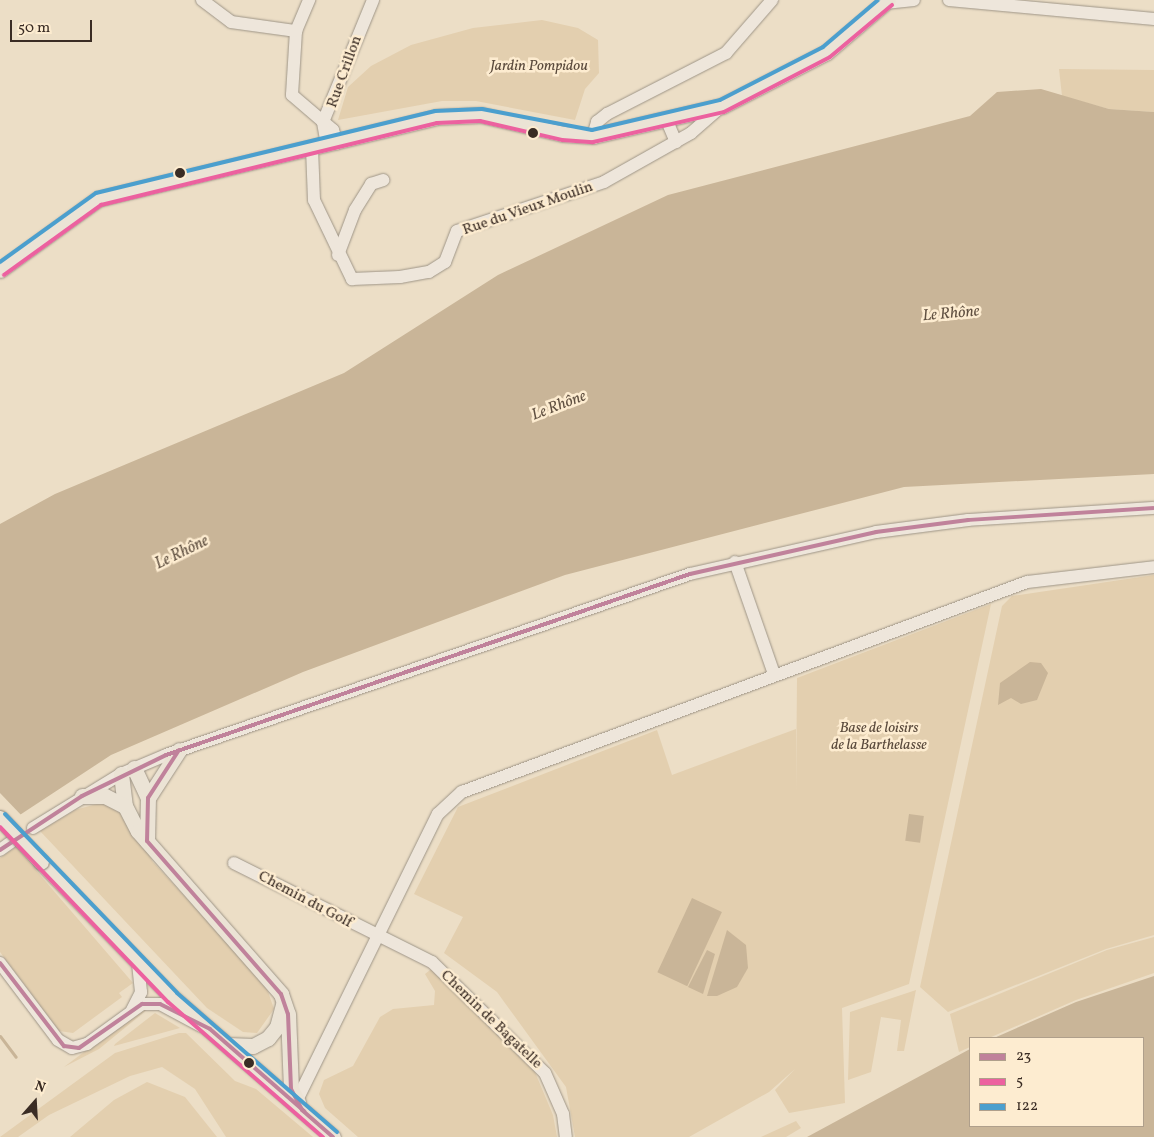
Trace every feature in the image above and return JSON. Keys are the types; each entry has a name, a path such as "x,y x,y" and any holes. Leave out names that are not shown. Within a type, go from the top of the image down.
{"main road":[{"path":"0,270 98,198 325,145 463,114 563,134 593,136 667,121 722,106 827,52 886,2"},
{"path":"147,842 148,798 179,750"},
{"path":"128,771 148,798"},
{"path":"125,806 128,771"},
{"path":"82,796 105,796 125,806 147,842 268,976 283,1001 289,1029 289,1080 300,1105"},
{"path":"0,818 138,961 228,1046 300,1105 333,1137"},
{"path":"228,1046 253,1046 268,1038 277,1026 283,1001"}],"street":[{"path":"202,0 231,22 296,31"},
{"path":"309,0 296,31 292,95 333,130 325,145"},
{"name":"Rue Crillon","path":"323,122 373,0"},
{"path":"593,136 598,122 726,53 772,0"},
{"path":"886,2 914,0"},
{"path":"949,0 1154,19"},
{"path":"623,131 626,106"},
{"name":"Rue du Vieux Moulin","path":"325,145 314,200 338,255 352,280 429,272 445,262 457,231 557,200 604,182 676,142 722,106"},
{"path":"667,121 676,142"},
{"path":"338,255 354,210 371,184 383,180"},
{"path":"33,828 82,796 128,771 179,750 542,623 735,562 876,532 958,522 1154,508"},
{"path":"735,562 774,674"},
{"path":"300,1105 376,937 438,814 462,792 790,668 1027,582 1154,567"},
{"path":"0,850 11,842"},
{"name":"Chemin du Golf","path":"234,863 376,937"},
{"name":"Chemin de Bagatelle","path":"376,937 432,962 545,1073 563,1114 566,1137"},
{"path":"132,1010 141,992 138,961"},
{"path":"0,963 64,1046 79,1048 142,1004 158,1003 210,1029"}],"green space":[{"name":"Jardin Pompidou","path":"542,20 578,28 598,40 599,73 585,89 575,120 476,101 442,101 338,120 348,87 371,66 411,45 473,28"},
{"path":"1059,69 1154,70 1154,112 1109,109 1062,96"},
{"path":"1154,575 1154,935 1106,949 948,1012 920,987 1002,606 1012,596"},
{"name":"Base de loisirs de la Barthelasse","path":"991,604 909,984 842,1008 845,1103 789,1113 775,1090 795,1069 769,1092 689,1137 575,1137 566,1087 497,992 444,953 463,917 414,894 458,807 657,730 672,775 796,729 796,794 797,678"},
{"path":"104,802 128,818 153,862 265,983 274,1009 257,1033 243,1032 207,1008 40,831 75,810"},
{"path":"16,847 133,983 119,993 122,997 73,1033 59,1031 0,952 0,858"},
{"path":"1154,937 1154,973 1076,1000 991,1037 969,1037 969,1047 959,1052 950,1014 1107,950"},
{"path":"434,967 529,1058 553,1115 557,1137 358,1137 325,1108 319,1094 324,1080 353,1066 380,1017 393,1009 434,1005 435,991 425,974"},
{"path":"916,990 904,1051 897,1051 901,1020 881,1017 871,1072 848,1080 850,1012"},
{"path":"148,1009 99,1049 64,1067 140,1010"},
{"path":"155,1013 180,1028 114,1046 115,1044"},
{"path":"179,1033 186,1033 235,1081 256,1089 313,1137 226,1137 195,1089 162,1067 130,1076 49,1115 18,1137 0,1137 115,1053"},
{"path":"147,1082 185,1097 217,1137 70,1137 114,1100"},
{"path":"796,1121 801,1128 786,1137 761,1137"}],"water":[{"name":"Le Rhône","path":"1041,89 1109,109 1154,112 1154,474 904,487 565,575 303,672 111,755 0,828 0,524 55,494 344,373 498,275 668,195 970,116 997,92"},
{"path":"1030,662 1041,663 1048,673 1037,700 1021,704 1011,698 998,705 1000,683"},
{"path":"909,814 924,816 920,843 905,841"},
{"path":"692,898 722,912 687,986 657,972"},
{"path":"727,930 746,945 748,968 737,987 717,996 707,996"},
{"path":"707,950 715,954 703,994 688,987"},
{"path":"1154,976 1154,1137 807,1137 969,1050 969,1127 1144,1127 1144,1037 996,1037 1076,1002"}],"pier":[{"path":"0,793 23,817 0,831"}],"waterway":[{"path":"0,1036 16,1057"}],"transit line":[{"name":"122","path":"0,262 96,193 435,111 482,109 592,130 720,100 823,47 878,0"},
{"name":"5","path":"4,275 101,205 437,123 480,121 562,140 593,142 724,112 830,57 892,5"},
{"name":"23","path":"0,850 82,796 166,755 690,574 876,532 968,520 1154,508"},
{"name":"23","path":"179,750 148,798 147,841 281,994 288,1014 291,1089 302,1110 333,1137"},
{"name":"122","path":"5,814 177,993 337,1132"},
{"name":"5","path":"0,827 168,1002 323,1137"},
{"name":"23","path":"0,963 64,1046 79,1048 142,1004 160,1004 210,1029 304,1111"}]}
